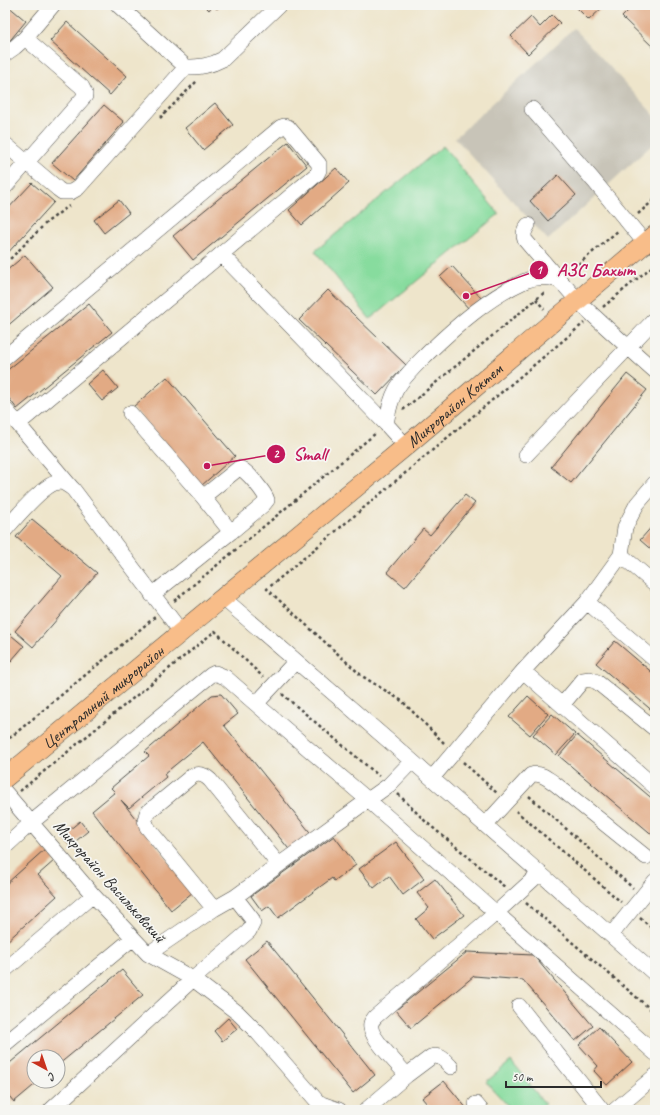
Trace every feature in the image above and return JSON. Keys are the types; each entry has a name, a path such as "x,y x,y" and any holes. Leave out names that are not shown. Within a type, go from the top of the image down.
{"main road":[{"name":"Микрорайон Коктем","path":"223,598 406,446 650,239"},
{"name":"Центральный микрорайон","path":"5,778 223,598"}],"street":[{"path":"5,54 25,38 53,5"},
{"path":"118,5 186,67 201,67 213,64 223,59 279,5"},
{"path":"5,187 83,100 85,93 82,87 25,38"},
{"path":"5,144 62,192 71,192 186,67"},
{"path":"532,109 628,222 650,239"},
{"path":"5,357 281,127 288,127 318,161 319,170 317,174 18,424"},
{"path":"528,226 524,230 523,235 525,240 559,280 577,300 655,371"},
{"path":"221,254 406,446"},
{"path":"386,424 391,401 401,383 420,360 462,323 491,300 526,280 548,278 559,280"},
{"path":"526,455 655,319"},
{"path":"5,409 73,489 182,633"},
{"path":"130,413 203,497 231,532"},
{"path":"152,595 264,505 267,500 265,494 244,470 239,468 203,497"},
{"path":"5,530 29,504 49,486 60,482 73,489"},
{"path":"432,778 523,671 587,602 621,555 626,528 637,504 653,490"},
{"path":"621,555 655,584"},
{"path":"223,598 432,778 655,974"},
{"path":"587,602 655,660"},
{"path":"256,704 296,661"},
{"path":"523,671 655,787"},
{"path":"5,846 32,822 215,673 225,677 368,800 655,1053"},
{"path":"562,705 583,680 590,679 597,682 655,729"},
{"path":"148,954 214,909 235,897 389,785 412,761"},
{"path":"214,909 147,827 145,820 147,813 192,776 201,774 210,780 279,865"},
{"path":"485,825 531,775 536,774 544,776 646,857"},
{"name":"Микрорайон Васильковский","path":"8,795 93,895 148,954 194,979 238,1013 317,1101 338,1110"},
{"path":"407,1075 374,1038 370,1027 372,1021 540,873"},
{"path":"611,935 655,881"},
{"path":"5,970 93,895"},
{"path":"51,1110 252,928 253,923 250,916 235,897"},
{"path":"5,1044 133,938"},
{"path":"519,1006 602,1110"},
{"path":"366,1110 407,1075 431,1057 440,1056 451,1067"},
{"path":"615,1110 655,1076"}],"path":[{"path":"5,742 655,199"},
{"path":"267,589 655,264"},
{"path":"8,795 216,631 273,686 389,785 426,822 516,895 655,1013"},
{"path":"520,787 636,891"}],"shaded area":[{"path":"574,28 655,116 655,142 548,240 455,138"}],"green space":[{"path":"443,146 499,214 370,319 315,251"},
{"path":"511,1061 545,1104 537,1110 512,1110 486,1082"}],"building":[{"path":"5,5 7,5 26,21 7,44 5,42"},
{"path":"204,5 213,5 209,10"},
{"path":"213,5 220,5 217,9"},
{"path":"574,5 605,5 589,20"},
{"path":"634,5 650,5 655,10 655,49 622,17"},
{"path":"552,15 560,23 528,54 511,36 531,17 540,27"},
{"path":"67,22 127,76 110,95 50,41"},
{"path":"215,103 233,125 203,150 185,128"},
{"path":"104,105 124,122 73,181 52,163"},
{"path":"288,142 307,166 193,260 173,236"},
{"path":"336,168 349,183 302,225 289,210"},
{"path":"558,175 576,195 548,221 530,201"},
{"path":"32,183 54,202 5,256 5,212"},
{"path":"119,200 129,213 104,233 94,220"},
{"path":"25,255 53,287 5,328 5,272"},
{"path":"452,266 482,299 470,310 440,277"},
{"path":"328,290 406,365 377,395 299,320"},
{"path":"89,304 112,332 17,409 5,393 5,372"},
{"path":"103,370 118,388 102,401 87,384"},
{"path":"627,374 647,390 571,483 551,467"},
{"path":"167,377 235,456 201,486 133,407"},
{"path":"465,495 475,503 405,587 387,572 423,529 430,535"},
{"path":"32,519 97,573 33,647 15,631 62,576 16,537"},
{"path":"655,523 655,553 640,540"},
{"path":"5,630 24,646 5,668"},
{"path":"615,641 655,675 655,713 596,663"},
{"path":"221,694 238,714 224,725 313,836 292,853 203,742 164,774 166,777 129,808 121,800 193,892 171,910 92,811 115,792 111,788 149,756 145,752 212,695"},
{"path":"528,696 548,714 530,735 509,717"},
{"path":"552,714 575,734 556,755 533,735"},
{"path":"577,735 655,801 655,837 559,756"},
{"path":"80,821 88,831 70,846 62,836"},
{"path":"334,836 356,865 334,881 332,878 278,918 269,906 262,911 251,896"},
{"path":"396,842 424,879 403,895 389,876 374,888 359,869"},
{"path":"45,849 55,860 38,875 57,896 5,943 5,885"},
{"path":"435,879 464,915 432,939 416,919 429,908 417,893"},
{"path":"267,941 375,1075 353,1093 245,959"},
{"path":"467,952 533,955 593,1026 575,1041 523,980 474,976 411,1028 396,1010"},
{"path":"122,970 143,995 66,1058 66,1049 27,1049"},
{"path":"228,1018 237,1029 222,1041 214,1031"},
{"path":"599,1027 632,1062 607,1085 594,1071 598,1066 579,1045"},
{"path":"26,1050 26,1089 29,1089 14,1102 5,1091 5,1067"},
{"path":"444,1081 468,1110 432,1110 422,1098"}],"place":[{"name":"АЗС Бахыт","path":"466,296"},
{"name":"Small","path":"207,466"}]}
